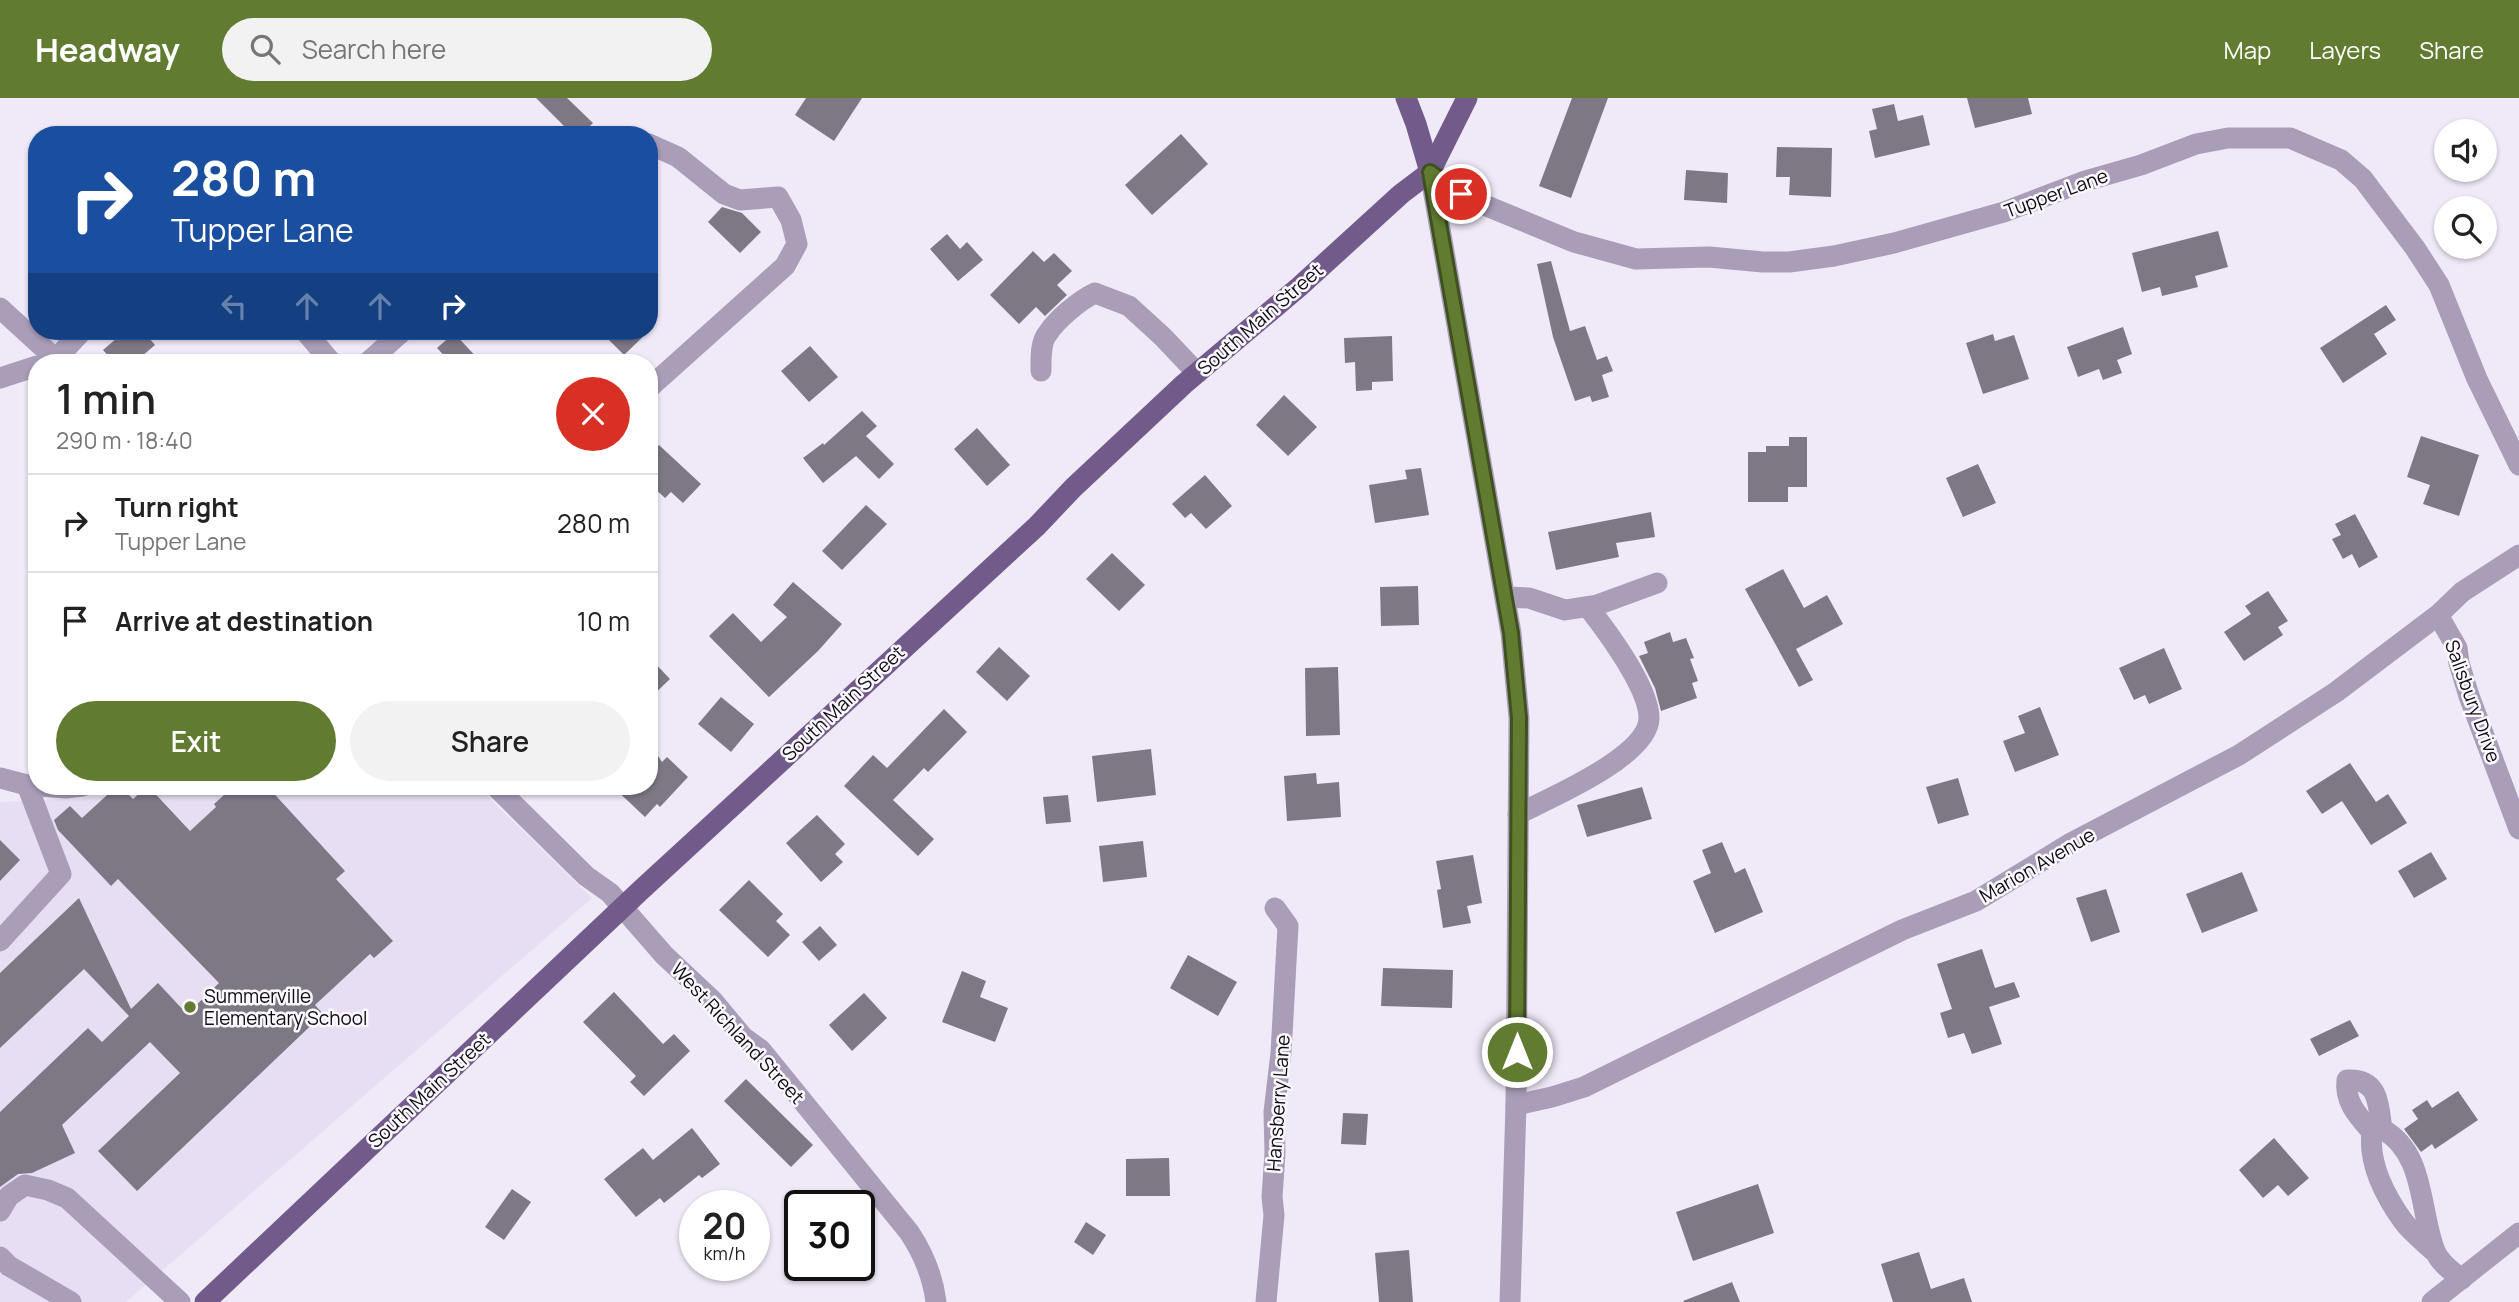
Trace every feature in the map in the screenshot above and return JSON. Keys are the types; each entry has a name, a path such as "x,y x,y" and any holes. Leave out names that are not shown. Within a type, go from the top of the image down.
{"main road":[{"path":"1406,98 1430,172"},
{"name":"South Main Street","path":"205,1302 623,908 1037,526 1073,488 1197,373 1299,287 1401,194 1430,172 1467,98"}],"street":[{"name":"Tupper Lane","path":"1430,172 1476,202 1574,242 1636,258 1709,257 1789,262 1834,257 1882,246 2004,212 2085,181 2196,144 2228,138 2290,138 2341,160 2363,179 2415,248 2439,285 2477,379 2519,465"},
{"path":"658,148 678,157 724,194 740,200 778,197 791,220 797,244 785,266 658,380"},
{"path":"1430,172 1511,633 1519,718 1517,1105 1510,1302"},
{"path":"1041,371 1046,334 1083,299 1095,293 1129,306 1197,373"},
{"path":"0,308 28,338"},
{"path":"30,340 43,354"},
{"path":"58,354 73,340"},
{"path":"313,340 324,354"},
{"path":"377,354 393,340"},
{"path":"0,378 28,369"},
{"name":"Marion Avenue","path":"1517,1105 1584,1087 1891,935 1976,901 2071,843 2239,755 2336,692 2438,615 2462,592 2519,555"},
{"path":"1505,597 1529,598 1565,610 1588,607 1657,583"},
{"path":"1518,814 1581,783 1619,759 1646,733 1649,722 1647,704 1621,651 1588,607"},
{"name":"Salisbury Drive","path":"2438,615 2457,648 2469,695 2519,829"},
{"path":"0,778 27,785"},
{"path":"0,942 61,874 31,795"},
{"name":"West Richland Street","path":"504,795 586,876 610,893 664,955 713,1001 728,1021 778,1069 909,1232 920,1249 936,1302"},
{"name":"Hansberry Lane","path":"1266,1302 1274,1215 1274,1112 1281,1053 1288,926 1275,908"},
{"path":"2436,1253 2413,1163 2393,1135 2377,1131 2371,1144 2379,1179 2404,1223 2462,1279"},
{"path":"0,1211 9,1196 25,1185 67,1198 180,1302"},
{"path":"2432,1302 2519,1233"},
{"path":"0,1257 9,1266 71,1302"}],"shaded area":[{"path":"140,795 486,795 592,898 126,1302 0,1302 0,802"}],"building":[{"path":"536,98 567,98 593,123 590,126 564,126"},
{"path":"806,98 862,98 834,141 795,115"},
{"path":"1572,98 1608,98 1571,198 1539,186"},
{"path":"1967,98 2028,98 2032,114 1975,128"},
{"path":"1894,104 1898,121 1923,115 1930,145 1875,158 1869,131 1877,129 1872,109"},
{"path":"1181,134 1208,164 1152,215 1125,185"},
{"path":"1777,147 1832,148 1831,197 1789,195 1790,177 1776,177"},
{"path":"1686,170 1728,173 1727,203 1684,200"},
{"path":"722,207 742,213 761,232 740,253 708,222"},
{"path":"2218,231 2228,267 2195,276 2198,287 2162,296 2160,287 2142,292 2132,253"},
{"path":"947,234 960,249 967,242 983,260 958,281 930,249"},
{"path":"1033,251 1044,262 1054,253 1072,271 1057,285 1067,295 1045,316 1036,307 1019,324 990,295"},
{"path":"1551,261 1570,331 1585,326 1597,360 1607,356 1613,371 1602,375 1609,397 1592,402 1590,396 1575,401 1553,337 1537,264"},
{"path":"2386,305 2396,320 2374,334 2387,354 2343,383 2320,348"},
{"path":"2123,327 2132,354 2117,360 2122,373 2103,380 2099,369 2078,377 2067,347"},
{"path":"1993,334 1995,341 2014,335 2029,379 1983,394 1966,343"},
{"path":"1392,336 1393,381 1372,382 1372,390 1356,391 1355,362 1345,363 1344,338"},
{"path":"115,340 151,340 155,345 144,354 107,354 103,350"},
{"path":"446,340 461,340 474,354 443,354 437,348"},
{"path":"609,340 640,340 625,354"},
{"path":"810,346 838,377 809,402 781,371"},
{"path":"1284,395 1317,427 1288,456 1256,425"},
{"path":"862,411 877,426 866,436 894,464 879,479 856,456 823,483 803,458 823,443 824,445"},
{"path":"977,428 1010,465 987,486 954,449"},
{"path":"2421,436 2479,455 2459,516 2423,504 2430,485 2407,477"},
{"path":"1789,437 1807,437 1807,487 1788,487 1788,502 1748,502 1748,452 1766,452 1766,446 1789,446"},
{"path":"658,446 701,484 683,503 671,492 665,498 658,491"},
{"path":"1978,464 1996,503 1963,517 1946,478"},
{"path":"1421,468 1429,515 1375,523 1369,485 1407,479 1405,470"},
{"path":"1205,475 1232,506 1206,529 1191,513 1185,518 1172,504"},
{"path":"866,505 887,524 842,570 822,551"},
{"path":"1651,512 1655,537 1616,543 1619,557 1556,570 1548,532"},
{"path":"2355,514 2378,557 2359,568 2352,554 2343,559 2332,539 2341,535 2335,524"},
{"path":"1112,553 1145,585 1119,611 1086,579"},
{"path":"1783,569 1804,608 1827,595 1843,624 1796,649 1813,680 1799,687 1745,589"},
{"path":"793,582 842,624 818,651 769,697 709,636 733,613 761,642 787,617 773,605"},
{"path":"1418,586 1419,625 1381,626 1380,587"},
{"path":"2268,591 2288,621 2278,627 2283,635 2244,661 2224,632 2251,614 2245,606"},
{"path":"1670,632 1673,642 1686,638 1694,658 1690,659 1698,681 1692,683 1697,698 1661,711 1655,688 1639,656 1648,653 1644,642"},
{"path":"999,647 1030,676 1007,701 976,672"},
{"path":"2164,648 2182,689 2149,704 2145,695 2134,700 2119,668"},
{"path":"658,666 670,679 658,690"},
{"path":"1338,667 1340,735 1306,736 1305,668"},
{"path":"721,697 754,724 731,752 698,724"},
{"path":"2040,707 2059,755 2015,772 2003,741 2025,733 2018,716"},
{"path":"944,709 967,732 928,772 924,768 893,800 934,839 918,856 844,786 873,755 887,768"},
{"path":"1151,749 1156,795 1097,802 1092,756"},
{"path":"658,756 662,762 667,757 688,777 660,807 657,804 645,817 622,795 658,795"},
{"path":"2350,763 2376,802 2388,794 2407,823 2371,845 2342,801 2322,814 2306,791"},
{"path":"1316,773 1317,784 1339,782 1341,817 1287,821 1284,776"},
{"path":"1958,778 1969,815 1938,824 1926,787"},
{"path":"1642,787 1652,819 1587,837 1577,805"},
{"path":"107,795 129,795 133,799 138,795 156,795 190,831 216,807 214,804 224,795 275,795 345,871 336,879 393,941 374,958 370,954 315,1005 323,1014 137,1191 98,1151 180,1073 150,1042 62,1125 75,1153 32,1173 18,1174 0,1187 0,1112 88,1028 102,1042 129,1016 84,969 0,1048 0,973 79,898 131,1009 158,983 187,1014 219,983 118,879 111,886 58,830 54,820 70,806 82,818"},
{"path":"1068,795 1071,822 1046,824 1043,797"},
{"path":"817,815 845,844 835,854 843,862 821,882 786,843"},
{"path":"0,840 20,860 0,881"},
{"path":"1143,841 1147,877 1103,882 1099,846"},
{"path":"1722,842 1735,873 1745,868 1763,912 1715,933 1693,881 1711,873 1702,850"},
{"path":"2431,852 2447,879 2414,898 2398,871"},
{"path":"1473,855 1482,903 1467,906 1471,923 1443,928 1436,861"},
{"path":"2242,872 2258,911 2202,933 2186,894"},
{"path":"749,880 783,914 776,921 790,935 768,957 719,910"},
{"path":"2106,889 2120,932 2091,942 2076,898"},
{"path":"820,926 837,945 819,961 802,942"},
{"path":"1982,949 1995,988 2014,982 2020,997 1989,1007 2002,1044 1972,1054 1964,1033 1948,1038 1940,1013 1952,1009 1937,964"},
{"path":"1188,955 1237,982 1218,1016 1170,988"},
{"path":"1383,968 1453,970 1452,1008 1381,1006"},
{"path":"962,971 986,981 980,997 1008,1008 995,1042 942,1022"},
{"path":"614,992 663,1044 674,1034 690,1051 644,1096 630,1082 636,1076 583,1022"},
{"path":"864,993 887,1018 852,1051 829,1025"},
{"path":"2350,1020 2359,1036 2319,1056 2310,1039"},
{"path":"746,1079 813,1145 791,1167 724,1101"},
{"path":"2458,1091 2478,1120 2435,1149 2432,1144 2421,1152 2404,1129 2418,1119 2412,1110 2427,1100 2432,1108"},
{"path":"1343,1113 1368,1114 1366,1145 1341,1144"},
{"path":"692,1128 720,1164 702,1178 699,1175 664,1203 660,1198 636,1217 604,1179 643,1148 653,1160"},
{"path":"2274,1138 2309,1178 2288,1196 2278,1185 2263,1198 2239,1170"},
{"path":"1169,1158 1170,1196 1126,1196 1126,1159"},
{"path":"1758,1184 1774,1233 1693,1261 1676,1212"},
{"path":"512,1189 531,1202 504,1240 485,1227"},
{"path":"1086,1222 1106,1235 1093,1255 1074,1242"},
{"path":"1409,1250 1413,1302 1379,1302 1375,1253"},
{"path":"1919,1252 1931,1289 1964,1278 1972,1302 1893,1302 1881,1264"},
{"path":"1732,1282 1740,1302 1683,1301"}],"place":[{"name":"Summerville Elementary School","path":"190,1007"}],"route":[{"path":"1461,194 1430,172 1511,633 1519,718 1517,1052"}]}
